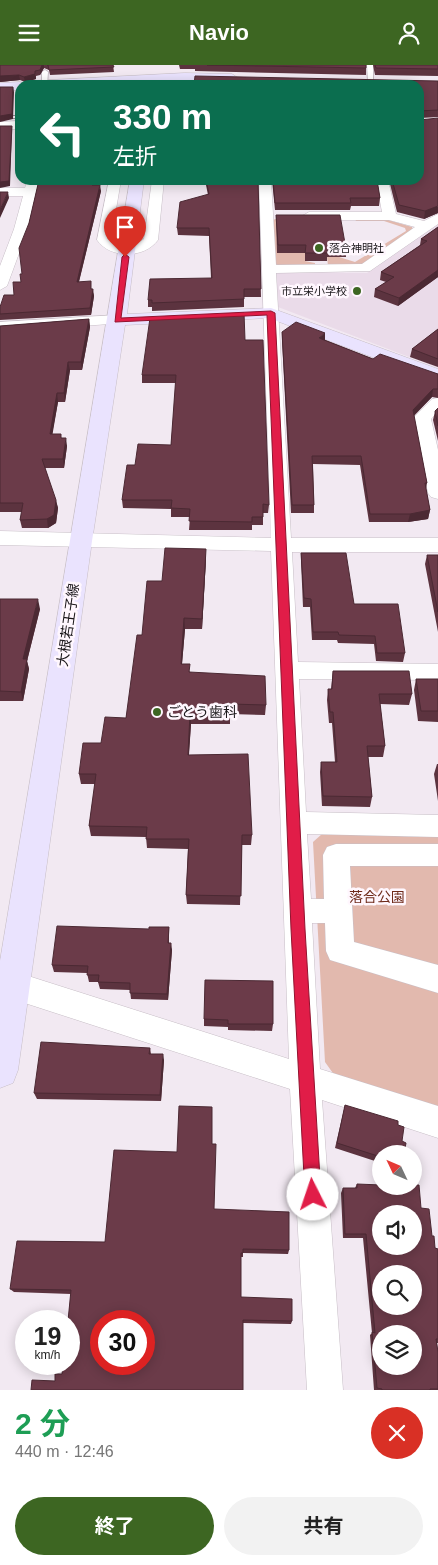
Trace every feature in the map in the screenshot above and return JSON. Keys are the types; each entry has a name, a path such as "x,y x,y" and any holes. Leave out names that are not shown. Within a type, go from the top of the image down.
{"street":[{"path":"151,80 154,65"},
{"path":"200,80 248,78"},
{"path":"0,87 15,86"},
{"path":"0,126 15,125"},
{"path":"114,185 104,240 110,247 126,250 144,246 151,240 157,185"},
{"name":"大根若王子線","path":"0,1070 7,983 117,320 136,185"},
{"path":"265,185 297,911 325,1390"},
{"path":"383,185 390,216"},
{"path":"0,192 31,186 21,229 0,286"},
{"path":"266,216 390,216 425,226"},
{"path":"268,269 365,269 438,218"},
{"path":"0,327 271,313 438,376"},
{"path":"438,403 422,418 438,493"},
{"path":"0,538 280,545 438,545"},
{"path":"286,670 438,672"},
{"path":"293,823 438,826"},
{"path":"438,855 336,855 340,951 438,979"},
{"path":"297,911 338,911"},
{"path":"7,983 438,1122"}],"lane":[{"path":"370,65 371,80"}],"shaded area":[{"name":"市立栄小学校","path":"438,224 438,368 278,307 276,274 280,272 367,273"}],"green space":[{"path":"278,218 305,253 305,261 315,263 315,266 279,266 274,263 273,220"},
{"path":"355,219 385,219 412,227 413,230 360,266 328,266 327,257 339,257 355,262 406,231 405,228 384,221 356,221"},
{"name":"落合公園","path":"322,834 438,837 438,1109 335,1076 325,1062 313,842"}],"building":[{"path":"0,65 42,65 40,70 35,71 35,74 24,77 19,75 0,76"},
{"path":"48,65 113,65 114,67 49,70"},
{"path":"207,65 366,65 366,68"},
{"path":"375,65 438,65 438,69 376,68"},
{"path":"195,76 389,80 195,80"},
{"path":"424,81 438,81 438,110 424,111"},
{"path":"0,87 13,87 12,114 0,116"},
{"path":"438,118 438,206 425,211 399,205 393,185 424,185 424,120"},
{"path":"0,126 12,126 9,181 0,182"},
{"path":"38,185 100,185 77,282 91,281 91,289 93,289 90,308 0,314 4,295 14,295 13,282 21,282 19,248 29,223"},
{"path":"207,185 258,185 261,289 244,289 244,299 152,303 152,300 148,300 150,279 212,278 209,228 177,228 180,202 209,194"},
{"path":"273,185 378,185 380,198 350,198 351,203 275,203"},
{"path":"0,192 8,192 0,210"},
{"path":"276,215 340,215 346,249 327,250 328,253 305,253 306,245 278,245"},
{"path":"438,227 438,270 399,298 375,289 394,277 381,272 427,241 421,239"},
{"path":"244,313 245,340 263,340 269,505 263,504 263,517 252,517 252,522 189,521 190,509 171,508 172,500 122,500 127,465 135,465 138,444 171,445 176,375 142,375 150,318"},
{"path":"89,319 81,362 68,362 64,393 57,393 50,434 61,434 61,438 66,438 63,459 42,459 56,500 54,515 47,519 20,520 23,503 0,503 0,326"},
{"path":"296,322 325,333 319,338 373,359 380,354 438,374 438,389 433,389 413,410 427,483 425,483 430,510 410,514 370,514 361,456 312,456 314,505 292,505 282,332"},
{"path":"438,329 438,359 412,349"},
{"path":"438,408 438,426 435,411"},
{"path":"165,548 206,549 202,619 184,618 181,664 190,664 189,672 265,676 266,705 230,704 230,714 190,713 188,755 248,754 252,835 242,835 241,896 186,895 189,839 146,839 147,827 89,826 96,774 79,774 83,743 101,743 105,717 126,718 137,635 142,635 147,581 162,581"},
{"path":"301,553 346,553 354,604 398,604 405,653 377,653 375,636 339,635 338,632 313,632 311,599 304,598"},
{"path":"427,555 438,555 438,612"},
{"path":"0,599 38,599 23,659 27,659 21,692 0,691"},
{"path":"333,671 409,671 412,694 379,694 385,746 367,746 372,797 323,796 321,762 337,762 333,712 330,712 328,689 332,689"},
{"path":"416,679 438,679 438,711 421,711"},
{"path":"57,926 149,929 149,927 169,927 168,943 171,943 167,994 130,993 130,983 98,982 99,975 87,975 88,966 52,965"},
{"path":"205,980 273,981 273,1024 228,1024 228,1020 204,1019"},
{"path":"41,1042 150,1048 149,1054 163,1054 160,1095 34,1093"},
{"path":"345,1105 398,1121 398,1125 404,1127 402,1141 406,1143 406,1145 372,1145 372,1154 337,1143"},
{"path":"179,1106 212,1107 212,1144 216,1144 214,1209 289,1212 289,1250 243,1249 243,1253 241,1253 241,1297 292,1299 292,1321 243,1320 243,1390 31,1390 32,1380 55,1381 55,1375 80,1375 80,1310 69,1310 71,1290 10,1289 17,1241 105,1242 114,1150 177,1152"},
{"path":"357,1184 372,1185 372,1195 420,1195 421,1205 372,1205 372,1255 422,1255 422,1208 429,1209 432,1236 434,1236 435,1248 438,1249 438,1339 436,1339 438,1389 382,1390 377,1388 376,1375 422,1375 422,1325 374,1325 373,1315 422,1315 422,1265 372,1265 372,1300 366,1234 345,1234 343,1188 357,1188"}],"railway":[{"path":"0,117 15,117"}],"place":[{"name":"落合神明社","path":"319,248"},
{"name":"市立栄小学校","path":"357,291"},
{"name":"ごとう歯科","path":"157,712"}],"route":[{"path":"125,257 117,320 271,313 298,929 313,1195"}]}
